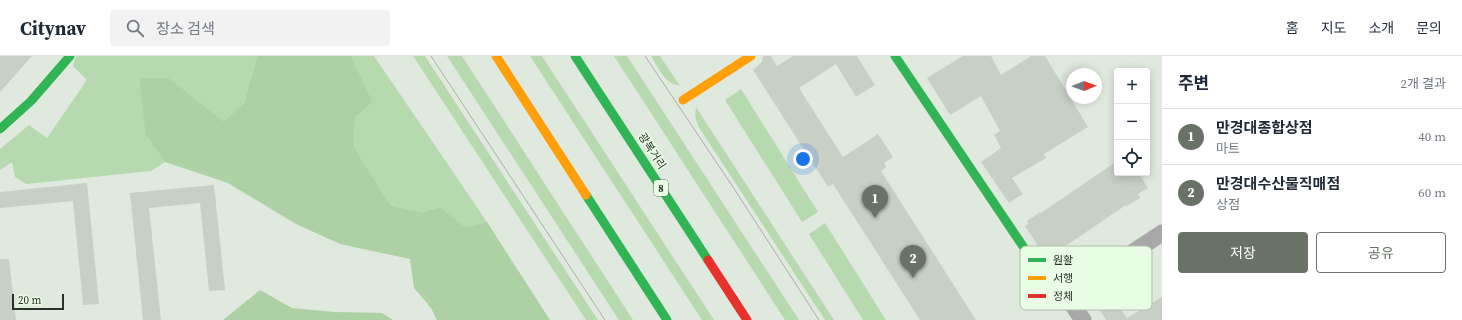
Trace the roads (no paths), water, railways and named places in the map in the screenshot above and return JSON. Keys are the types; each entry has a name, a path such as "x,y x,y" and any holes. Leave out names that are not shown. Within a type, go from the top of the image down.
{"main road":[{"path":"0,129 31,101 70,56"},
{"path":"496,56 667,320"},
{"name":"광복거리","path":"575,56 747,320"},
{"path":"683,100 751,56"},
{"path":"895,56 1022,246"}],"street":[{"path":"1142,246 1162,233"},
{"path":"1076,310 1083,320"}],"tram line":[{"path":"431,56 605,320"},
{"path":"645,56 731,184 819,320"}],"place":[{"name":"만경대종합상점","path":"875,218"},
{"name":"만경대수산물직매점","path":"913,278"}]}
